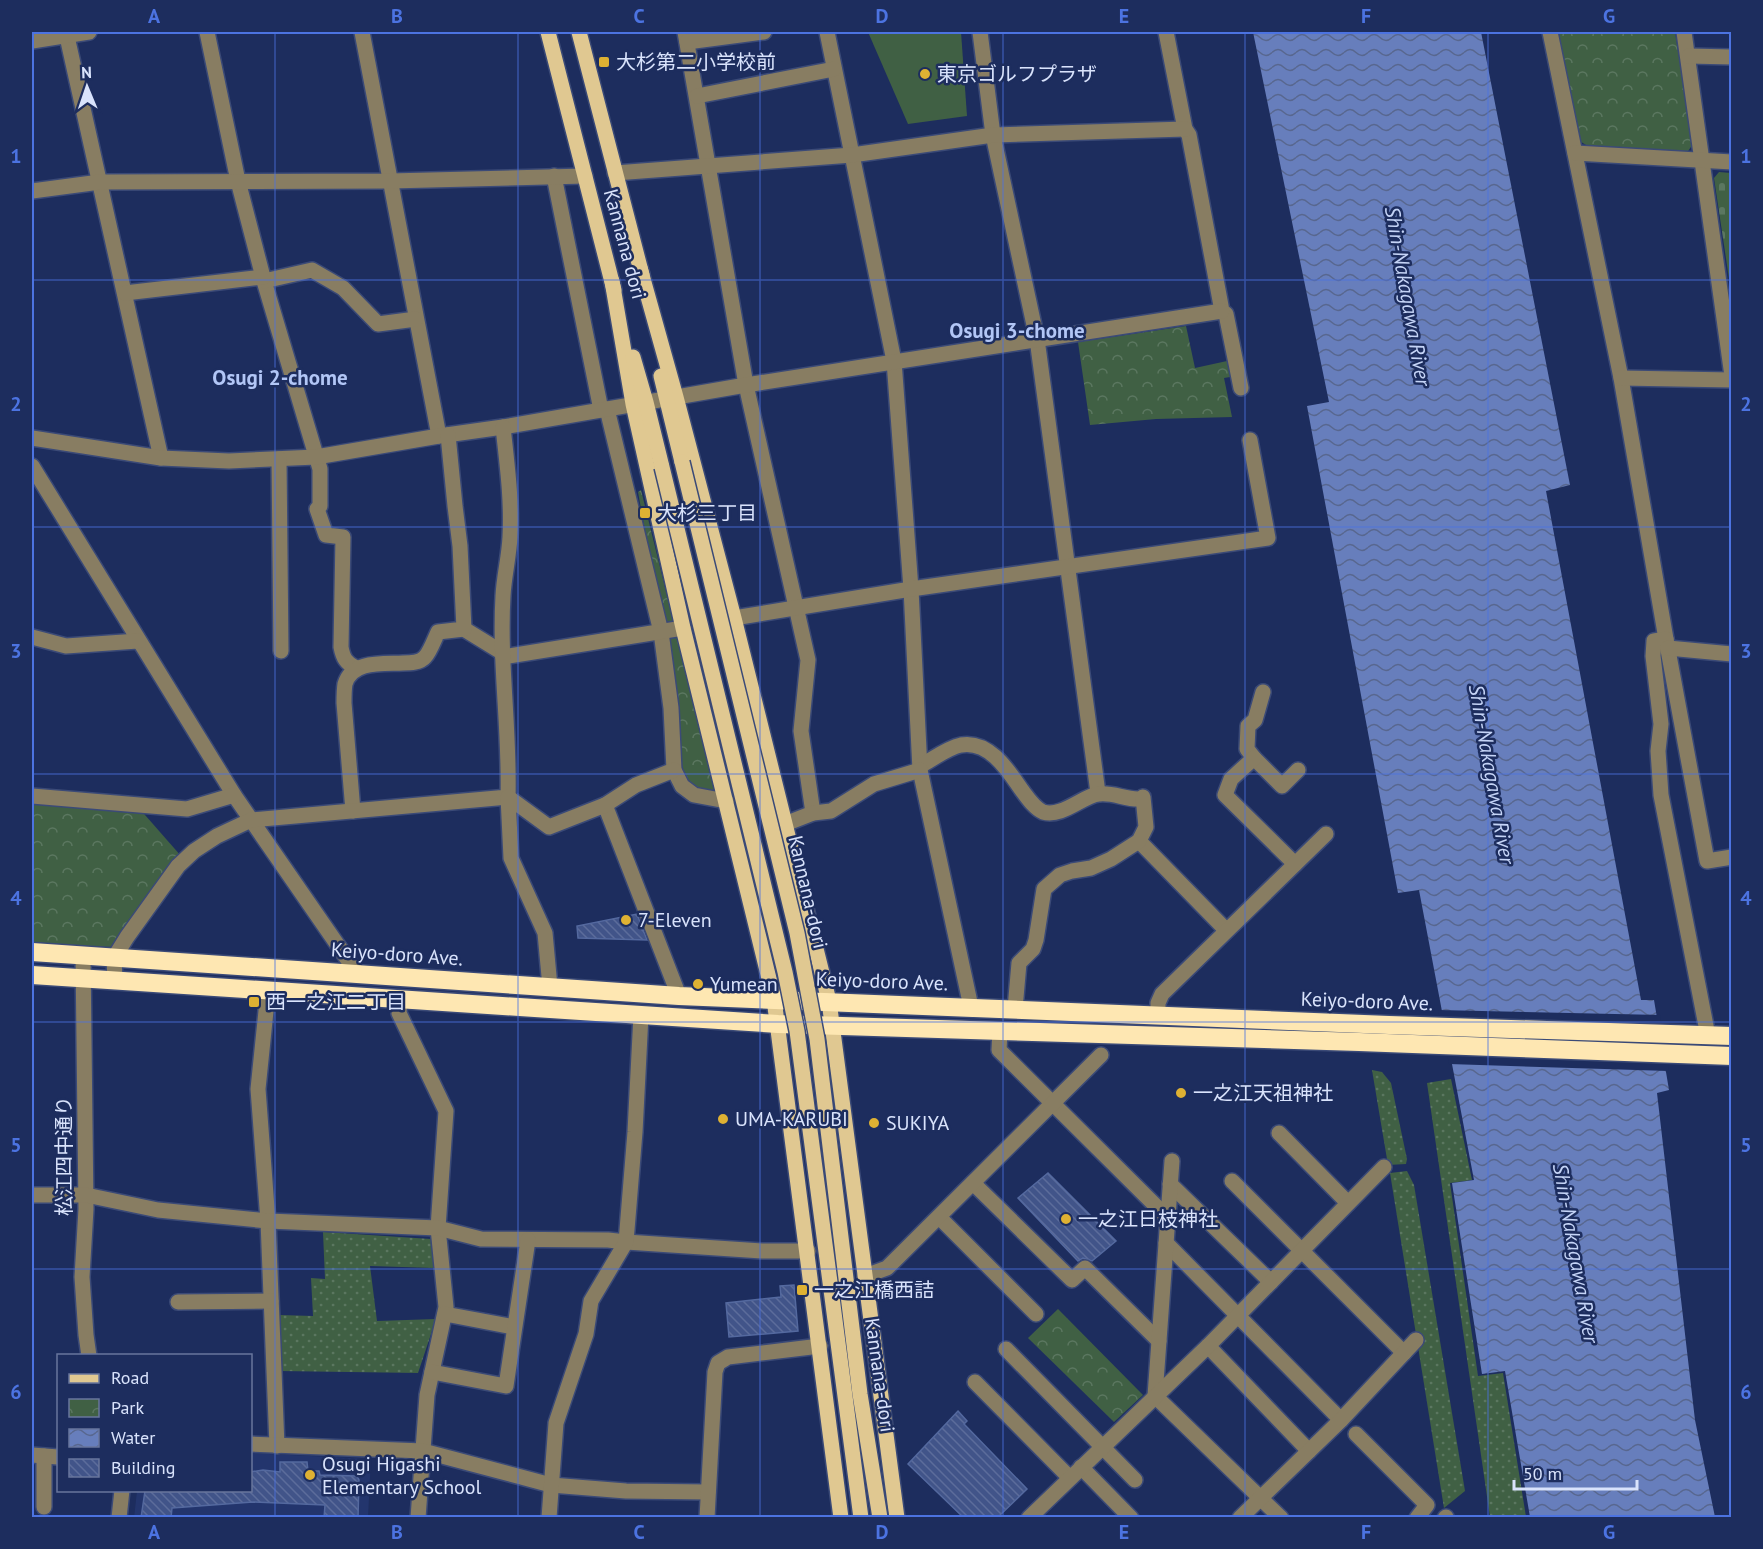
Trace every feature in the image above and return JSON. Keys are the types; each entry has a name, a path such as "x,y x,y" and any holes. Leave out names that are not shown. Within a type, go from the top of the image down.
{"highway":[{"name":"Keiyo-doro Ave.","path":"32,952 679,996 1158,1015 1391,1034 1731,1056"},
{"name":"Keiyo-doro Ave.","path":"32,975 832,1026 1000,1031 1731,1036"}],"main road":[{"name":"Kannana dori","path":"548,32 612,281 640,403"},
{"name":"Kannana dori","path":"579,32 671,398"},
{"name":"Kannana-dori","path":"671,398 682,462 797,933 807,983 818,1050 861,1394 880,1518"},
{"path":"671,398 734,618 829,1001 897,1518"},
{"name":"Kannana-dori","path":"640,403 662,467 783,960 796,1030 824,1228 861,1518"},
{"path":"640,403 684,628 774,999 841,1518"}],"street":[{"path":"32,41 66,33 89,32"},
{"path":"207,32 238,181 263,279 320,469 320,506 317,509 326,536 343,537 341,647 342,655 347,663 356,668"},
{"path":"362,32 416,319 444,436 460,546 464,630"},
{"path":"764,32 686,37 746,385 808,660 801,731 813,813"},
{"path":"827,32 894,361 920,768 971,1007"},
{"path":"980,32 993,135 1037,339 1098,794"},
{"path":"1166,32 1185,129 1190,135 1222,311 1226,314 1241,388"},
{"path":"1550,32 1621,378 1707,861 1731,857"},
{"path":"1684,32 1731,376"},
{"path":"66,33 161,458"},
{"path":"1689,56 1731,57"},
{"path":"697,96 834,69"},
{"path":"615,173 852,155 993,135 1185,129"},
{"path":"1575,153 1731,162"},
{"path":"554,176 604,409 661,632 671,708 674,770 682,786 694,795 726,801"},
{"path":"32,191 100,182 390,181 585,176"},
{"path":"125,293 263,279 312,270 344,288 378,324 416,319"},
{"path":"32,438 161,458 229,461 316,457 894,361 1222,311"},
{"path":"1621,378 1731,380"},
{"path":"503,427 509,483 510,537 502,596 511,858 545,933 550,987"},
{"path":"734,618 910,589 1268,538 1250,440"},
{"path":"279,459 281,651"},
{"path":"32,466 234,795 357,974"},
{"path":"354,811 344,703 345,685 349,675 356,668 367,665 413,663 421,660 426,657 438,632 464,630 503,655 684,628"},
{"path":"32,637 66,646 138,641"},
{"path":"1703,1035 1661,795 1658,752 1661,724 1653,656 1654,641 1731,654"},
{"path":"1263,692 1255,720 1248,726 1247,748 1282,786 1299,770"},
{"path":"785,825 813,813 831,810 874,784 920,768 956,747 971,745 991,754 1005,765 1040,811 1058,812 1098,794 1133,800 1142,798 1146,827 1139,841 1111,859 1091,868 1060,875 1044,889 1033,949 1018,963 1015,1009"},
{"path":"1254,758 1231,779 1225,795 1295,864"},
{"path":"115,981 114,958 178,866 194,851 217,836 251,820 508,797 549,827 605,805 636,786 674,770"},
{"path":"32,796 187,809 234,795"},
{"path":"605,805 679,996"},
{"path":"1158,1015 1158,1003 1162,994 1326,834"},
{"path":"1139,841 1226,930"},
{"name":"松江四中通り","path":"83,956 86,1195 82,1277 89,1354"},
{"path":"266,991 258,1089 268,1221 277,1446"},
{"path":"400,999 399,1013 446,1111 438,1228 446,1307 427,1395 418,1518"},
{"path":"549,1518 556,1423 586,1334 591,1301 626,1242 641,1015"},
{"path":"1000,1031 999,1050 1167,1217"},
{"path":"865,1276 887,1269 1101,1055"},
{"path":"1279,1133 1348,1203"},
{"path":"1155,1396 1172,1161"},
{"path":"1029,1518 1208,1346 1384,1167"},
{"path":"1232,1182 1404,1353"},
{"path":"973,1183 1072,1280 1085,1268 1159,1341"},
{"path":"1170,1184 1271,1282"},
{"path":"32,1196 86,1195 158,1210 268,1221 438,1228 481,1239 608,1239 762,1251 808,1251"},
{"path":"939,1217 1036,1314"},
{"path":"432,1372 506,1386 528,1240"},
{"path":"1166,1243 1341,1420"},
{"path":"178,1302 271,1301"},
{"path":"445,1314 514,1327"},
{"path":"1239,1518 1341,1420 1416,1340"},
{"path":"708,1505 718,1363 728,1357 820,1346"},
{"path":"1208,1346 1309,1451"},
{"path":"1006,1349 1135,1480"},
{"path":"975,1382 1131,1518"},
{"path":"1155,1396 1281,1518"},
{"path":"1356,1434 1427,1505 1417,1518"},
{"path":"252,1444 423,1450 551,1485 627,1491 708,1505 719,1518"},
{"path":"44,1507 45,1456"},
{"path":"119,1518 122,1492"}],"shaded area":[{"name":"Osugi Higashi Elementary School","path":"252,1453 371,1459 368,1517 134,1518 137,1492 252,1492"}],"green space":[{"name":"東京ゴルフプラザ","path":"868,32 961,32 967,116 908,124"},
{"path":"1557,32 1675,32 1693,144 1686,154 1591,148 1578,140"},
{"path":"1719,172 1731,173 1731,286 1714,178"},
{"path":"1186,326 1195,368 1227,361 1230,377 1224,378 1232,417 1156,419 1090,425 1078,342"},
{"path":"641,490 675,628 663,628 638,492"},
{"path":"678,633 718,796 695,787 678,768 664,635"},
{"path":"34,799 138,807 181,856 115,947 32,945"},
{"path":"1372,1070 1382,1072 1391,1083 1407,1159 1406,1164 1388,1165"},
{"path":"1451,1079 1472,1180 1450,1183 1478,1376 1503,1373 1526,1517 1490,1517 1427,1083"},
{"path":"1407,1171 1414,1185 1465,1491 1444,1508 1390,1173"},
{"path":"323,1232 431,1239 435,1268 370,1266 377,1321 436,1319 418,1373 280,1371 280,1315 313,1316 311,1278 325,1279"},
{"path":"1058,1309 1143,1395 1114,1422 1028,1338"}],"water":[{"name":"Shin-Nakagawa River","path":"1253,32 1481,32 1570,485 1546,491 1641,1000 1654,1000 1669,1090 1657,1093 1695,1420 1715,1517 1530,1517 1505,1371 1482,1374 1452,1183 1474,1180 1419,890 1398,893 1307,406 1329,402"}],"pier":[{"path":"1438,1010 1660,1015 1669,1071 1449,1064"}],"building":[{"name":"7-Eleven","path":"637,914 647,940 578,938 577,926"},
{"name":"一之江日枝神社","path":"1048,1173 1116,1241 1092,1261 1083,1258 1078,1261 1018,1198"},
{"path":"794,1285 798,1331 729,1337 726,1303 781,1297 780,1286"},
{"path":"958,1411 967,1421 964,1424 1027,1489 997,1518 964,1518 908,1464"},
{"path":"280,1462 307,1462 308,1471 319,1471 320,1475 357,1476 359,1480 358,1518 324,1518 325,1505 253,1502 172,1508 171,1518 141,1518 145,1492 252,1492 252,1472 263,1470 280,1472"}],"place":[{"name":"大杉第二小学校前","path":"604,62"},
{"name":"東京ゴルフプラザ","path":"925,74"},
{"name":"大杉三丁目","path":"645,513"},
{"name":"7-Eleven","path":"626,920"},
{"name":"Yumean","path":"698,984"},
{"name":"西一之江二丁目","path":"254,1002"},
{"name":"一之江天祖神社","path":"1181,1093"},
{"name":"UMA-KARUBI","path":"723,1119"},
{"name":"SUKIYA","path":"874,1123"},
{"name":"一之江日枝神社","path":"1066,1219"},
{"name":"一之江橋西詰","path":"802,1290"},
{"name":"Osugi Higashi Elementary School","path":"310,1475"}],"district":[{"name":"Osugi 3-chome","path":"1017,330"},
{"name":"Osugi 2-chome","path":"280,377"}]}
